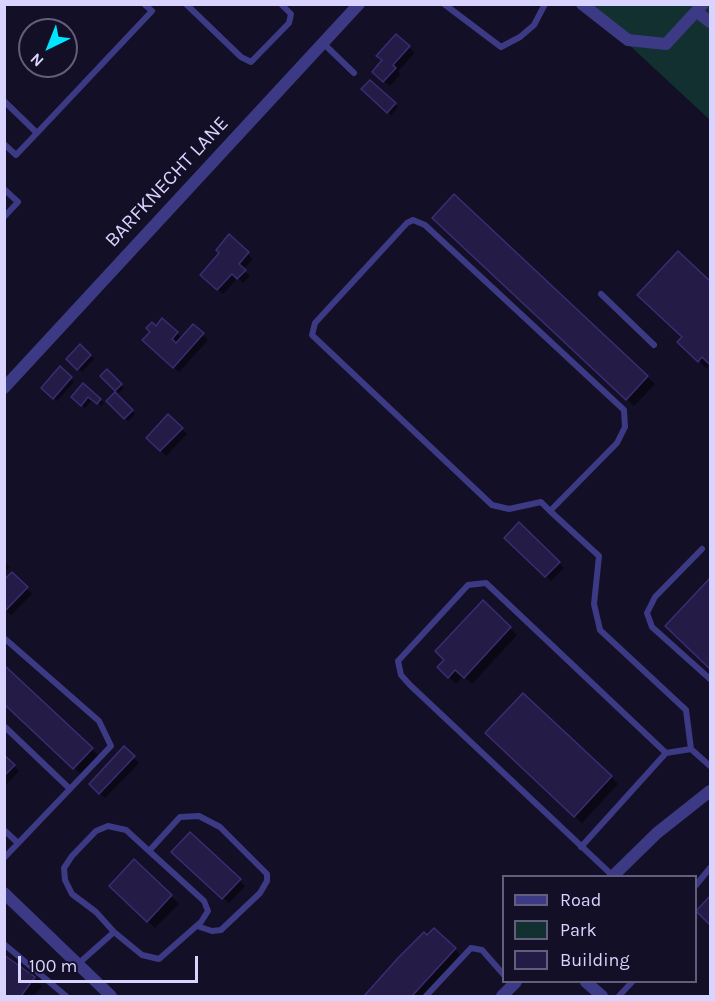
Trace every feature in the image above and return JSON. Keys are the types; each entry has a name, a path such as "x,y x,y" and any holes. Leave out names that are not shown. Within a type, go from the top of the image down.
{"street":[{"name":"BARFKNECHT LANE","path":"4,388 359,4"},
{"path":"582,4 628,40 666,44 700,8 711,22"},
{"path":"614,875 657,833 711,791"},
{"path":"4,893 78,964 106,995"},
{"path":"502,996 513,983"},
{"path":"588,983 602,996"}],"lane":[{"path":"4,144 16,155 152,11 144,4"},
{"path":"186,4 241,57 251,62 289,23 291,14 281,4"},
{"path":"444,4 501,47 520,37 534,25 545,4"},
{"path":"323,43 354,73"},
{"path":"4,101 37,133"},
{"path":"4,189 18,202 4,217"},
{"path":"550,511 617,443 625,427 624,410 425,225 413,220 407,223 315,323 312,335 492,505 509,509 541,502 550,511 599,556 594,604 600,630 686,710 691,749 711,766"},
{"path":"601,294 654,345"},
{"path":"702,549 655,597 647,613 652,627 711,679"},
{"path":"612,875 410,685 401,675 398,661 468,585 486,583 666,753"},
{"path":"4,638 99,720 111,746 4,858"},
{"path":"4,726 70,789"},
{"path":"581,847 666,753 691,749"},
{"path":"149,851 180,817 199,816 220,827 267,874 267,881 260,893 222,930 212,931 197,926"},
{"path":"108,826 126,830 204,901 208,911 197,926 159,960 142,955 114,932 96,912 72,894 65,880 64,868 96,831 108,826"},
{"path":"4,830 18,843"},
{"path":"697,884 711,868"},
{"path":"78,964 114,932"},
{"path":"4,944 66,996"},
{"path":"426,996 471,948 482,950 502,973"},
{"path":"619,996 630,983"}],"green space":[{"path":"586,5 710,5 710,120"}],"building":[{"path":"396,34 410,46 393,65 396,68 383,82 372,72 382,60 376,56"},
{"path":"370,80 396,103 387,113 361,89"},
{"path":"454,194 648,376 626,400 432,218"},
{"path":"229,234 249,252 239,264 246,270 237,279 232,274 217,290 200,275 219,253 216,250"},
{"path":"678,251 710,281 710,365 702,357 698,362 677,342 682,337 637,295"},
{"path":"162,318 178,332 172,339 176,343 193,324 204,333 173,368 142,340 150,332 146,328 152,322 156,326"},
{"path":"80,344 91,355 77,370 66,359"},
{"path":"60,366 72,377 53,399 41,388"},
{"path":"107,369 122,384 115,391 100,376"},
{"path":"83,383 101,399 97,404 88,397 81,406 71,397"},
{"path":"115,392 133,410 124,419 106,401"},
{"path":"168,414 183,428 160,451 146,438"},
{"path":"519,522 560,562 545,577 504,538"},
{"path":"12,572 28,587 5,611 4,580"},
{"path":"710,578 710,669 665,626"},
{"path":"483,600 511,627 464,678 455,670 448,678 437,667 444,660 435,651"},
{"path":"4,665 93,748 73,769 4,704"},
{"path":"523,693 612,776 574,817 485,733"},
{"path":"124,746 135,756 99,794 89,784"},
{"path":"4,755 15,765 4,776"},
{"path":"190,832 241,879 222,899 171,852"},
{"path":"134,859 172,895 147,922 109,886"},
{"path":"710,896 710,925 697,912"},
{"path":"434,928 456,948 412,996 364,996 424,932 427,935"},
{"path":"4,955 35,977 21,996 4,996"}]}
